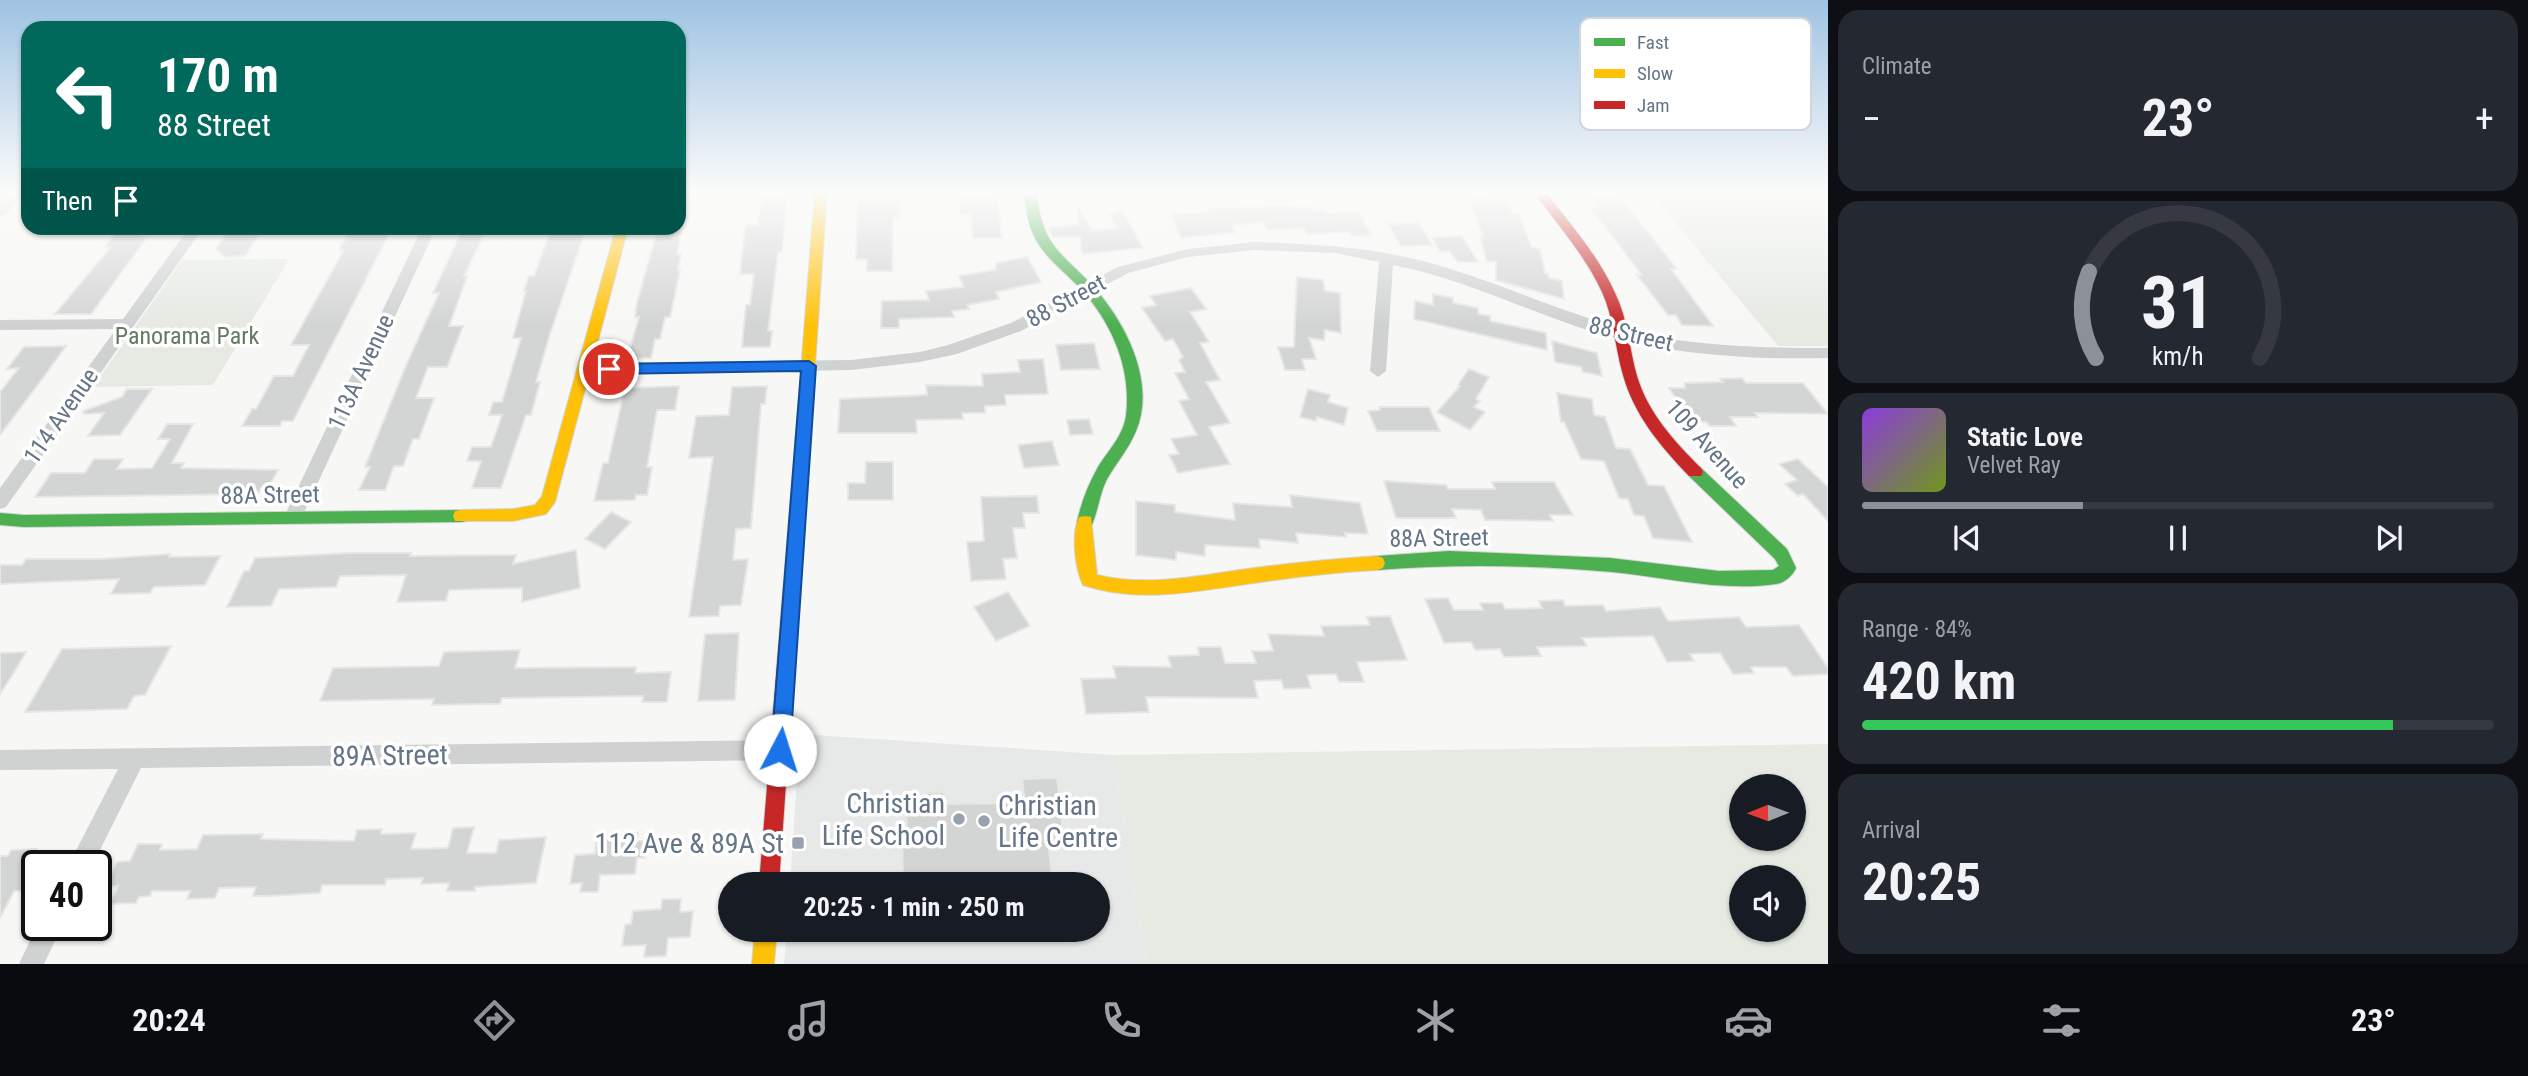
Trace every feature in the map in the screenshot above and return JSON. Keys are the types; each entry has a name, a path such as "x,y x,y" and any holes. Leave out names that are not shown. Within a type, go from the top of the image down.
{"street":[{"name":"114 Avenue","path":"0,502 190,236"},
{"name":"113A Avenue","path":"293,517 425,236"},
{"path":"584,369 620,236"},
{"path":"770,872 818,236"},
{"path":"1041,236 1063,266 1087,287"},
{"name":"109 Avenue","path":"1571,236 1603,282 1615,307 1625,361 1638,400 1656,428 1781,554 1788,568"},
{"name":"88 Street","path":"584,369 885,363 951,350 1016,327 1087,287 1142,264 1188,253 1231,248 1312,247 1386,258 1451,274 1533,306 1664,343 1728,352 1828,353"},
{"path":"1378,371 1386,258"},
{"name":"88A Street","path":"1087,287 1111,316 1128,348 1133,398 1132,422 1093,489 1086,514 1083,548 1089,580 1111,587 1175,586 1314,567 1449,558 1610,565 1760,580 1777,577 1788,568"},
{"path":"0,325 126,324"},
{"name":"88A Street","path":"0,519 24,521 513,515 540,510 549,498 584,369"},
{"name":"89A Street","path":"0,760 780,750"},
{"path":"88,850 134,759"},
{"path":"31,964 42,941"},
{"path":"763,964 765,942"}],"shaded area":[{"name":"Christian Life School","path":"800,734 1114,755 1146,964 784,964 786,942 1110,942 1110,872 791,872"}],"green space":[{"path":"1686,236 1828,236 1828,346 1778,346"},
{"name":"Panorama Park","path":"289,259 213,385 93,387 182,260"},
{"path":"1828,744 1828,964 1146,964 1114,755"}],"building":[{"path":"113,236 147,237 91,314 55,314 111,247 105,247"},
{"path":"225,236 258,236 245,256 225,257 216,249"},
{"path":"347,236 388,236 293,421 282,421 280,426 242,426 252,409 256,409 274,376 293,376 309,345 291,345 344,250 339,250"},
{"path":"459,236 483,236 464,276 467,276 449,326 463,326 447,367 428,367 416,398 434,398 419,439 413,439 403,466 394,466 385,490 359,490 370,467 365,467 405,368 439,293 433,293"},
{"path":"549,236 583,236 549,337 536,382 540,382 531,415 526,415 501,488 472,488 481,461 467,461 472,447 491,447 502,415 489,415 493,402 502,402 521,338 513,338 524,291 529,276 534,276"},
{"path":"656,236 680,236 677,254 681,254 680,270 670,317 665,317 660,339 655,339 651,358 627,359 639,317 635,317"},
{"path":"745,236 783,236 782,252 778,252 768,331 772,331 770,347 742,347 746,305 750,305 754,274 740,274"},
{"path":"857,236 893,236 892,271 867,271 867,259 856,259"},
{"path":"973,236 1002,238 973,238"},
{"path":"1136,236 1143,248 1082,254 1080,237 1053,237"},
{"path":"1395,236 1427,236 1432,245 1401,246"},
{"path":"1462,236 1478,262 1458,262 1449,251 1440,252 1432,237"},
{"path":"1480,236 1527,236 1531,247 1540,249 1545,273 1549,278 1562,281 1564,299 1496,280 1496,261 1487,262"},
{"path":"1612,236 1651,236 1677,269 1671,269 1713,326 1682,325 1676,315 1668,315 1637,275 1642,275"},
{"path":"1027,257 1041,282 996,292 999,299 967,305 969,309 952,311 954,317 899,319 899,328 881,328 882,301 929,300 926,291 964,287 959,276 996,270 996,263"},
{"path":"1297,277 1323,280 1325,291 1340,293 1341,333 1325,330 1324,340 1309,338 1316,359 1302,359 1305,370 1285,370 1278,347 1294,347"},
{"path":"1191,288 1206,309 1190,312 1209,342 1200,343 1220,380 1206,382 1230,423 1209,427 1230,464 1178,473 1169,455 1179,454 1171,439 1197,435 1179,401 1189,399 1175,373 1185,372 1179,360 1183,357 1173,339 1165,341 1142,308 1156,305 1150,296"},
{"path":"1433,294 1453,298 1453,303 1478,308 1478,314 1490,316 1490,321 1546,333 1547,350 1414,319 1415,301 1433,305"},
{"path":"1552,341 1597,353 1602,376 1583,372 1581,367 1555,362"},
{"path":"1094,343 1100,369 1061,370 1056,345"},
{"path":"66,346 0,435 0,392 19,368 7,369 24,347"},
{"path":"1043,359 1048,394 1005,395 1006,405 985,406 985,413 962,413 963,419 916,420 917,433 838,433 840,399 927,395 926,385 983,386 982,374 1020,372 1018,360"},
{"path":"1469,369 1489,377 1476,399 1480,401 1474,407 1485,412 1470,430 1437,412 1460,386 1458,385"},
{"path":"1742,378 1746,383 1803,383 1828,414 1755,413 1758,417 1730,417 1736,426 1710,426 1706,422 1692,422 1669,388 1685,388 1685,383 1723,382 1720,379"},
{"path":"679,386 675,410 657,410 647,467 652,467 647,495 636,495 635,500 594,501 603,463 608,463 625,388"},
{"path":"767,386 765,404 761,404 751,528 736,529 733,560 748,559 741,605 720,606 719,616 689,617 713,457 689,458 696,416 729,415 732,387"},
{"path":"127,389 152,389 120,435 88,436 104,413 84,414 83,411 122,397"},
{"path":"1308,389 1330,395 1328,402 1348,408 1344,425 1317,417 1316,421 1300,417"},
{"path":"1557,393 1592,399 1594,415 1605,417 1616,448 1630,449 1648,485 1664,486 1692,542 1653,538 1644,516 1634,515 1628,499 1619,498 1604,461 1581,459 1564,422 1561,422"},
{"path":"1379,407 1429,407 1440,431 1377,431 1368,411 1380,410"},
{"path":"1089,419 1093,434 1070,435 1067,420"},
{"path":"167,424 193,424 172,463 184,463 181,468 278,470 268,488 261,488 258,494 35,497 51,473 85,473 94,459 123,459 117,469 152,468 170,439 158,439"},
{"path":"1052,441 1059,465 1024,468 1018,445"},
{"path":"1798,459 1828,487 1828,521 1803,494 1798,496 1785,484 1797,480 1779,464"},
{"path":"866,462 893,462 893,500 848,500 848,483 865,483"},
{"path":"1384,481 1446,485 1448,489 1495,489 1492,482 1554,482 1573,515 1550,515 1553,521 1485,520 1481,510 1452,509 1456,518 1396,518"},
{"path":"1290,495 1360,503 1368,534 1345,533 1346,537 1296,533 1298,543 1259,539 1260,548 1205,545 1205,556 1176,552 1176,560 1136,555 1136,501 1175,505 1175,512 1235,520 1233,503 1292,507"},
{"path":"1037,496 1039,513 1023,513 1025,528 1013,528 1017,558 1003,559 1006,579 971,581 967,542 984,541 981,497"},
{"path":"611,512 631,522 605,549 585,539"},
{"path":"576,550 580,588 522,602 522,588 449,590 446,601 397,602 406,575 340,576 336,587 279,589 271,606 227,607 244,571 249,571 255,558 349,553 411,553 410,556 516,555 513,564"},
{"path":"170,554 169,557 220,556 205,585 154,587 150,593 111,594 119,579 0,584 0,565 22,565 26,559 101,559"},
{"path":"1008,592 1030,626 996,641 974,607"},
{"path":"1448,598 1454,610 1483,610 1480,603 1502,603 1505,609 1542,608 1539,601 1563,600 1565,606 1603,605 1606,611 1660,607 1668,621 1739,617 1746,627 1799,625 1828,668 1828,674 1793,676 1786,667 1751,667 1754,673 1733,674 1720,653 1690,654 1694,661 1667,662 1653,636 1582,638 1587,646 1537,647 1541,656 1504,657 1500,649 1475,650 1471,642 1444,643 1425,599"},
{"path":"1390,616 1407,660 1357,662 1364,682 1339,682 1336,674 1307,675 1311,688 1284,689 1281,680 1254,681 1258,698 1146,697 1149,712 1086,714 1081,679 1116,678 1113,666 1171,667 1168,656 1199,655 1198,647 1221,647 1225,663 1256,663 1252,651 1273,651 1268,634 1324,636 1321,626 1370,625 1367,617"},
{"path":"739,633 735,700 698,701 705,634"},
{"path":"171,646 145,695 134,696 127,709 25,712 62,649"},
{"path":"520,650 515,668 636,667 635,673 671,672 667,702 642,702 643,696 502,698 500,704 432,705 434,699 320,701 333,668 439,666 444,652"},
{"path":"26,652 13,674 0,694 0,653"},
{"name":"Christian Life Centre","path":"1057,778 1065,849 1049,849 1052,872 903,872 902,837 907,837 906,805 928,804 927,793 944,792 945,804 1025,803 1022,779"},
{"path":"474,827 467,853 496,853 499,840 546,837 536,883 475,887 475,891 447,891 449,883 421,884 423,878 386,879 385,885 322,885 320,893 269,896 253,896 256,887 219,888 215,898 187,899 190,891 152,891 150,896 139,897 136,903 112,904 118,886 112,886 112,872 117,862 130,861 138,844 162,844 160,850 197,849 203,835 263,834 261,839 354,841 357,830 382,829 381,834 416,833 411,849 448,848 453,828"},
{"path":"638,833 637,841 647,841 645,858 637,858 635,874 600,875 598,892 580,892 582,883 570,884 575,855 595,854 597,835"},
{"path":"36,849 21,850 21,891 14,891 0,918 0,856 8,856 11,850"},
{"path":"662,899 681,899 680,912 693,911 690,937 668,938 666,956 644,957 646,945 622,946 625,925 631,924 633,911 661,909"}],"traffic: fast":[{"path":"1040,236 1055,257 1084,285 1107,313 1124,345 1133,379 1131,424 1099,481 1085,522"},
{"path":"1377,563 1449,558 1610,565 1719,578 1777,577 1788,568 1781,554 1695,472"},
{"path":"0,519 24,521 461,516"}],"traffic: slow":[{"path":"461,516 513,515 540,510 549,498 620,236"},
{"path":"805,409 818,236"},
{"path":"1085,522 1084,551 1089,580 1110,585 1154,588 1293,570 1377,563"},
{"path":"763,964 765,942"}],"traffic: jam":[{"path":"1573,236 1609,293 1630,376 1641,403 1665,440 1695,472"},
{"path":"770,872 805,409"}],"place":[{"name":"Christian Life School","path":"959,819"},
{"name":"Christian Life Centre","path":"984,821"},
{"name":"112 Ave & 89A St","path":"798,843"}],"route":[{"path":"609,369 809,366 780,750"}]}
